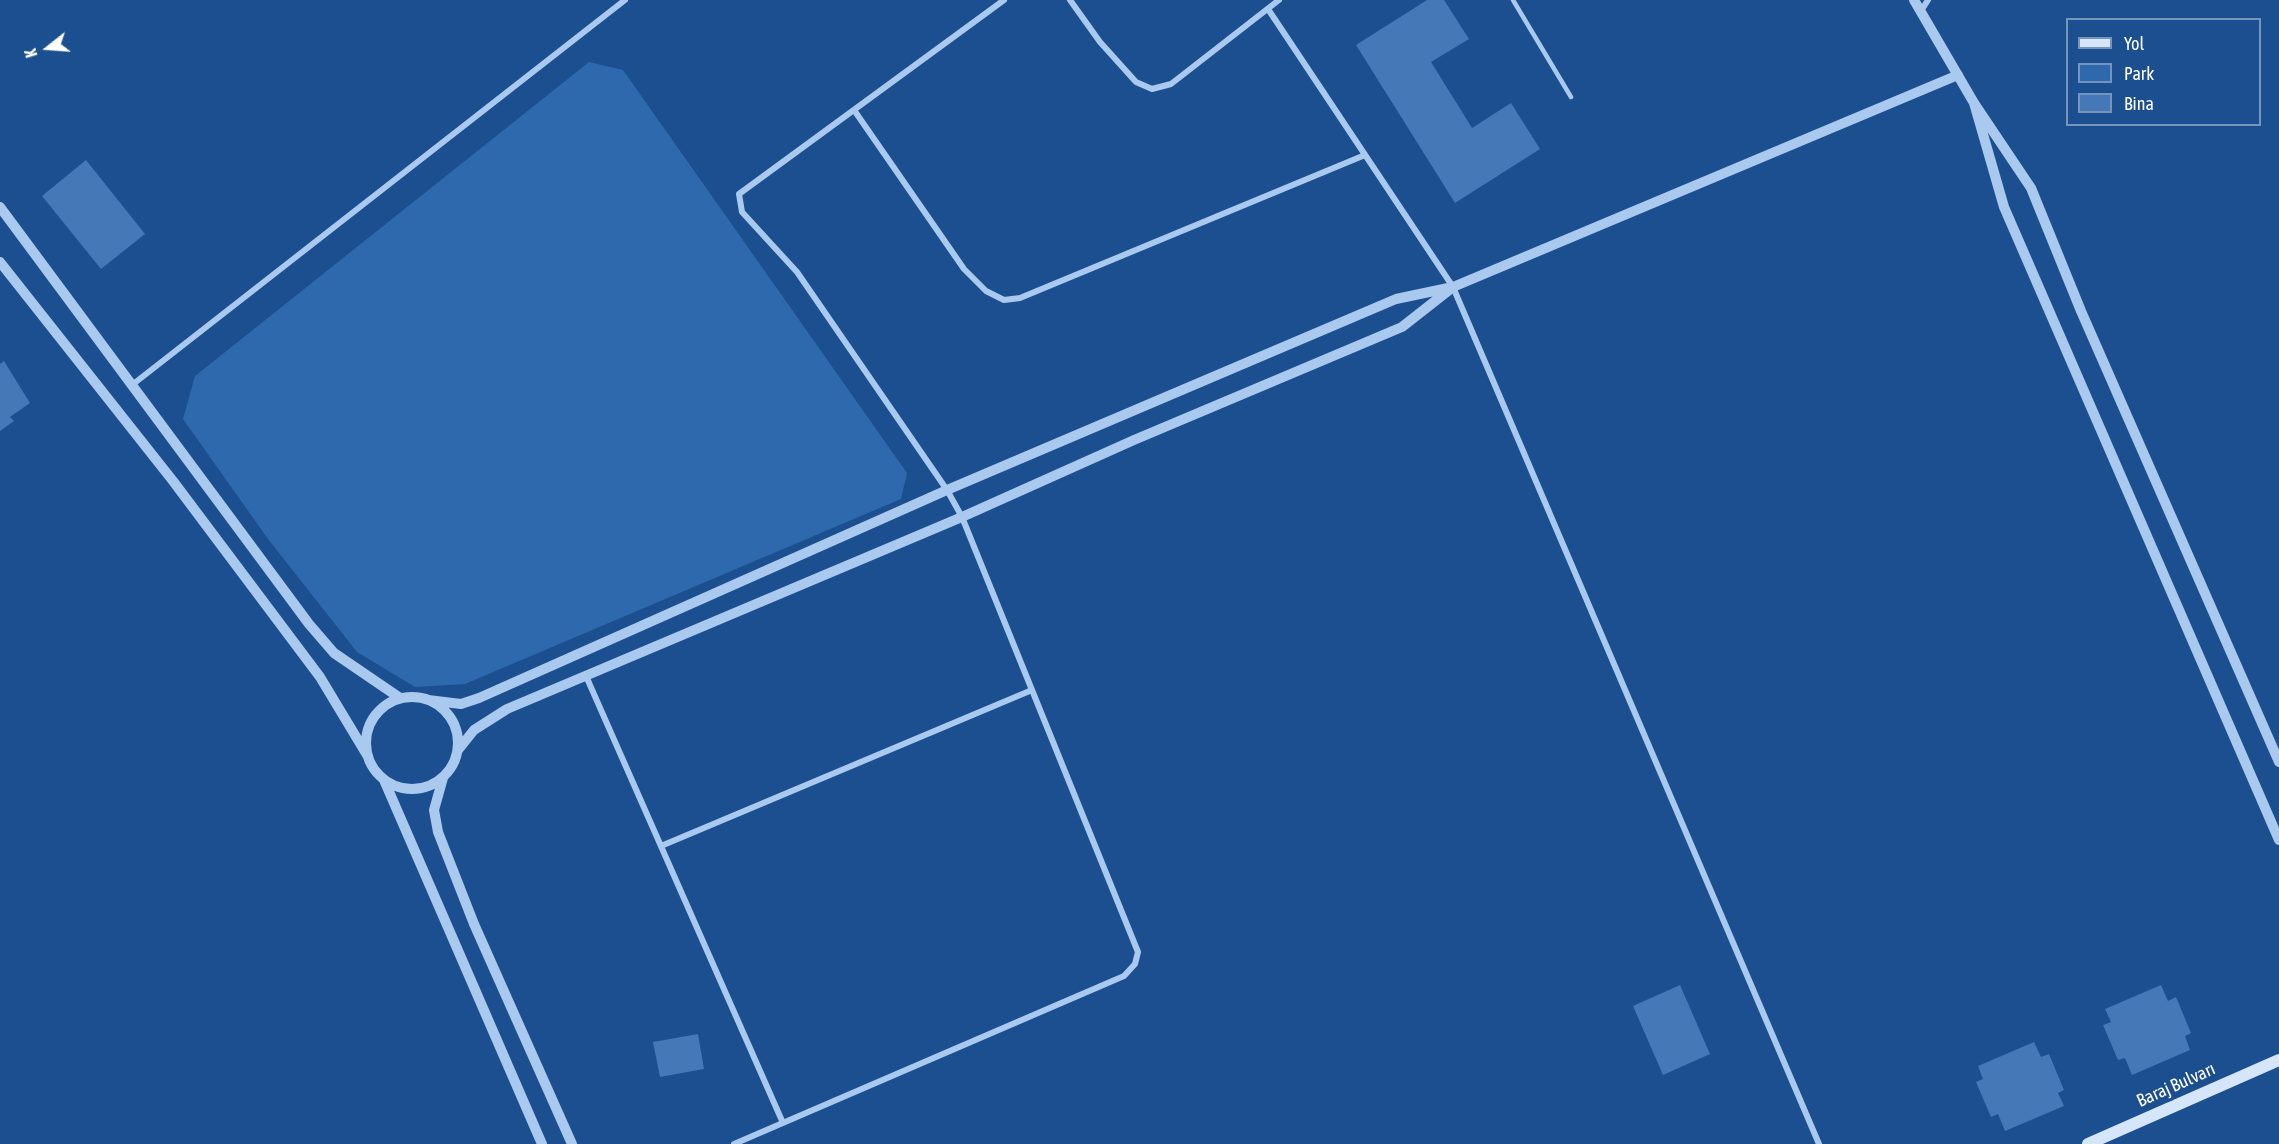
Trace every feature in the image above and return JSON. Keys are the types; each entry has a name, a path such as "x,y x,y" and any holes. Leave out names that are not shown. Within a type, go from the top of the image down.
{"main road":[{"name":"Baraj Bulvarı","path":"2088,1144 2279,1060"}],"street":[{"path":"132,385 625,0"},
{"path":"734,1144 1124,976 1135,964 1138,952 962,517 947,490 797,272 742,212 739,194 1004,0"},
{"path":"1070,0 1100,42 1136,82 1152,89 1171,84 1279,0"},
{"path":"1914,0 1974,103 2031,188 2081,311 2279,762"},
{"path":"1921,11 1928,0"},
{"path":"1268,9 1453,287 1819,1144"},
{"path":"367,755 365,741 368,726 375,714 386,704 400,698 414,696 461,704 479,698 947,490 1396,299 1453,287 1958,75"},
{"path":"1974,103 2004,207 2279,840"},
{"path":"854,110 964,269 986,291 1004,300 1020,298 1365,155"},
{"path":"0,207 309,624 334,652 400,698"},
{"path":"0,262 174,481 320,677 373,769 384,780 398,788 414,789 429,786 443,778"},
{"path":"572,1144 474,924 438,832 434,810 443,778 453,765 458,750 474,730 507,709 962,517 1134,440 1402,327 1453,287"},
{"path":"586,676 783,1123"},
{"path":"661,846 1032,690"},
{"path":"428,700 441,707 452,719 457,734 458,750"},
{"path":"384,780 542,1144"}],"lane":[{"path":"1513,0 1571,97"}],"green space":[{"path":"589,62 623,70 907,473 901,499 465,684 415,687 357,652 268,539 183,419 195,376"}],"building":[{"path":"1427,0 1444,0 1469,39 1431,62 1472,128 1511,103 1540,149 1455,203 1356,45"},
{"path":"86,160 145,234 101,269 42,196"},
{"path":"4,361 30,403 10,417 14,421 0,431 0,364"},
{"path":"1680,985 1710,1054 1663,1075 1633,1006"},
{"path":"2161,985 2168,1001 2176,997 2191,1033 2185,1036 2190,1050 2132,1075 2125,1058 2118,1060 2103,1025 2111,1022 2105,1009"},
{"path":"698,1034 704,1069 660,1077 653,1042"},
{"path":"2034,1042 2041,1057 2049,1054 2064,1090 2058,1093 2064,1106 2005,1131 1998,1114 1991,1117 1976,1082 1983,1079 1978,1066"}]}
